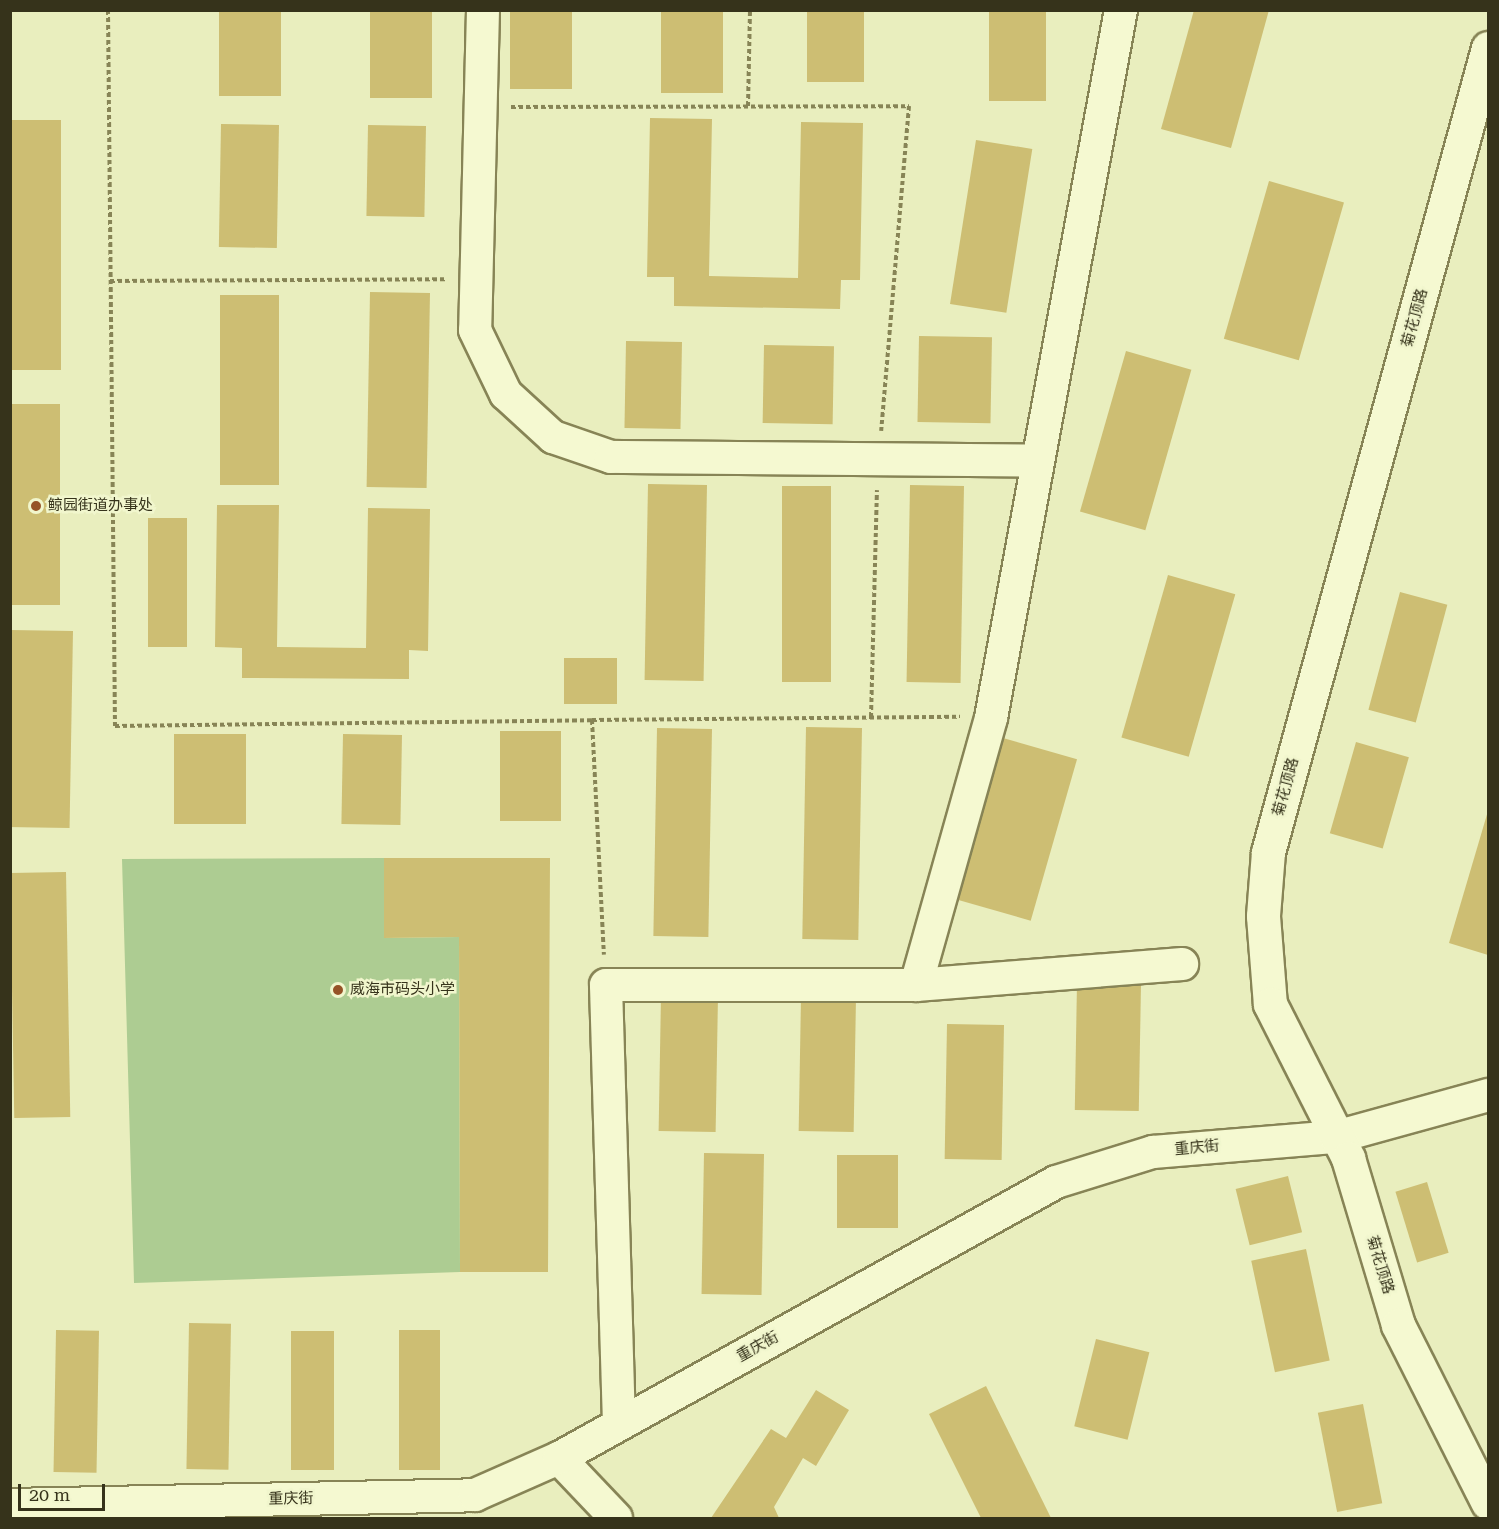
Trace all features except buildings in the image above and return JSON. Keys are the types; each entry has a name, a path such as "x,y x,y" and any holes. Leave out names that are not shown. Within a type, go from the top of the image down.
{"street":[{"path":"483,10 475,330 506,394 553,437 611,457 1038,461"},
{"path":"916,985 991,718 1121,10"},
{"name":"菊花顶路","path":"1488,48 1268,852 1263,916 1270,1004 1348,1158 1398,1325 1488,1503"},
{"path":"620,1424 606,986 916,985 1182,964"},
{"name":"重庆街","path":"10,1505 475,1495 559,1458 1056,1182 1154,1152 1336,1137 1488,1095"},
{"path":"559,1458 616,1518"}],"path":[{"path":"108,10 115,726 871,717 991,718"},
{"path":"748,106 750,10"},
{"path":"481,107 909,106 878,460 871,717"},
{"path":"110,281 477,279"},
{"path":"592,720 606,986"}],"green space":[{"name":"威海市码头小学","path":"384,858 384,938 459,937 460,1272 134,1283 122,859"}],"place":[{"name":"鲸园街道办事处","path":"36,506"},
{"name":"威海市码头小学","path":"338,990"}]}
